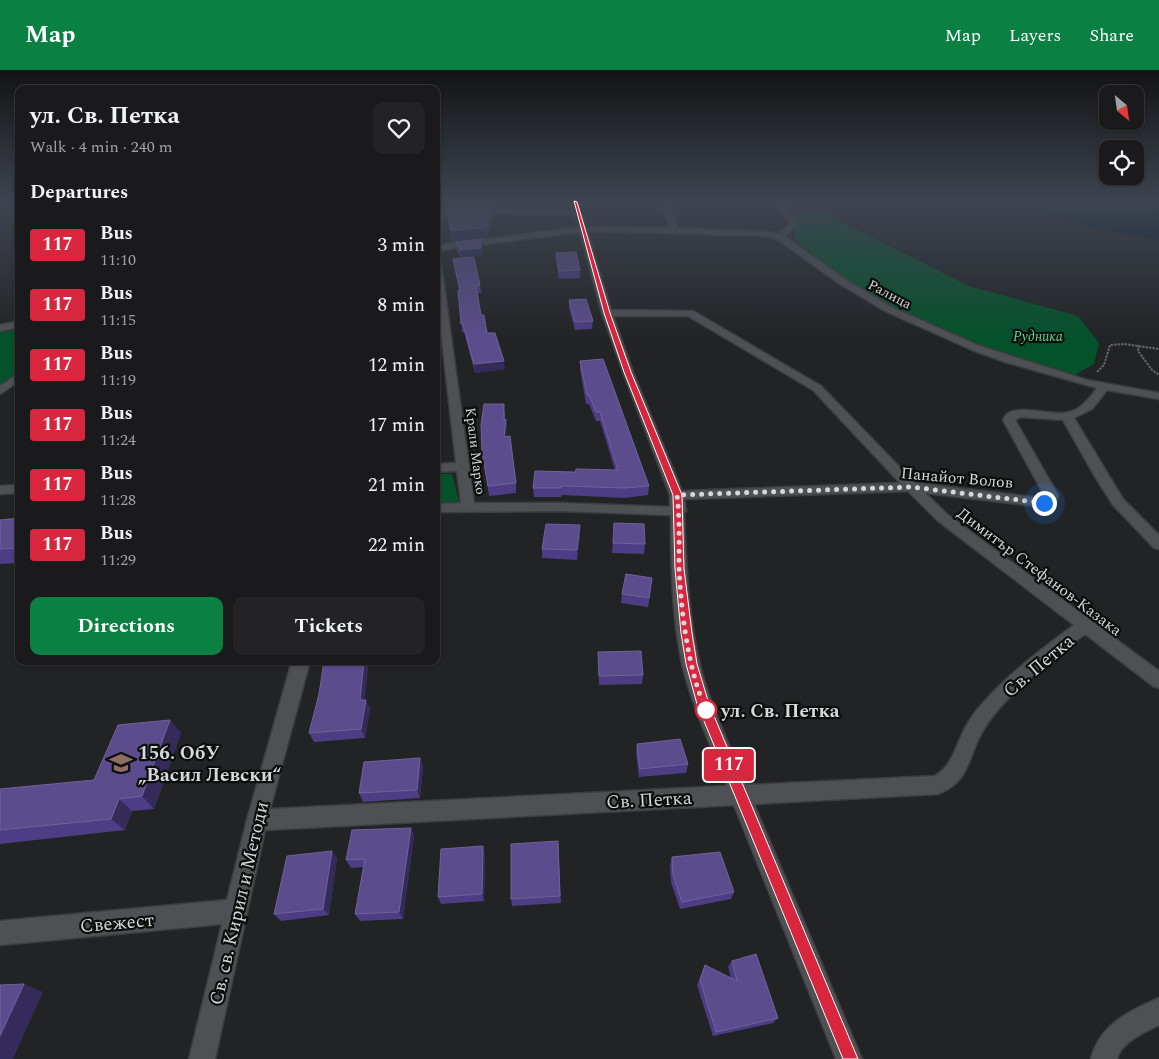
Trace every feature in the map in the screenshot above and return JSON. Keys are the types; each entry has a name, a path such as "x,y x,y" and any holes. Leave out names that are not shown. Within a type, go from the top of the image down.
{"street":[{"path":"589,248 607,313 678,503 680,569 691,664 703,704 849,1059"},
{"name":"Ралица","path":"796,248 843,282 888,309 984,351 1085,383 1159,396"},
{"name":"Крали Марко","path":"440,292 468,507"},
{"name":"Димитър Стефанов-Казака","path":"607,313 684,312 694,314 817,388 943,518 1159,681"},
{"path":"0,328 15,325"},
{"path":"0,391 15,379"},
{"path":"1105,386 1088,407 1068,417 1100,475 1114,495 1134,520 1159,544"},
{"name":"Панайот Волов","path":"440,508 559,507 637,511 678,503 911,487 1039,503 1051,499 1051,495 1009,420 1010,416 1019,413 1068,417"},
{"path":"440,468 462,467"},
{"path":"0,490 15,489"},
{"name":"Св. Петка","path":"257,820 938,785 956,773 976,724 998,697 1040,659 1086,625"},
{"name":"Св. св. Кирил и Методи","path":"202,1059 257,820 300,665"},
{"name":"Свежест","path":"0,933 235,911"},
{"path":"1104,1059 1104,1050 1112,1039 1159,1011"}],"path":[{"path":"1085,383 1104,365 1110,346 1124,344 1159,349"},
{"path":"1139,345 1138,351 1141,358 1159,375"}],"green space":[{"name":"Рудника","path":"805,248 894,248 969,286 1078,316 1099,343 1094,364 1073,376 974,345 903,314 870,295"},
{"path":"15,325 15,379 0,391 0,328"},
{"path":"440,474 452,474 459,502 440,503"}],"building":[{"path":"460,248 479,248 461,250"},
{"path":"576,252 580,270 559,271 556,253"},
{"path":"474,257 480,285 476,286 481,315 484,315 487,333 495,333 504,361 474,364 463,324 461,324 458,290 460,290 453,259"},
{"path":"586,299 593,321 575,322 569,300"},
{"path":"603,359 649,486 624,488 561,486 561,488 533,488 535,471 575,472 576,469 618,470 600,412 596,412 589,395 587,395 580,361"},
{"path":"484,404 504,404 504,420 506,419 504,437 510,436 516,483 488,486 482,452 481,425"},
{"path":"15,518 15,548 0,549 0,520"},
{"path":"614,523 644,524 645,544 613,543"},
{"path":"546,524 580,525 577,550 542,549"},
{"path":"626,574 652,578 649,598 622,594"},
{"path":"641,651 643,675 599,676 598,652"},
{"path":"323,665 364,665 360,700 366,700 361,729 309,733 319,694"},
{"path":"170,720 142,796 119,799 111,819 0,830 0,789 94,780 118,725"},
{"path":"680,739 688,764 640,769 637,744"},
{"path":"420,758 417,790 359,793 364,762"},
{"path":"411,828 399,912 355,914 365,859 346,860 352,830"},
{"path":"558,841 560,896 511,899 511,844"},
{"path":"483,846 482,894 438,897 441,849"},
{"path":"332,851 323,909 274,914 287,856"},
{"path":"720,852 734,892 682,902 673,875 672,857"},
{"path":"756,954 778,1018 716,1032 700,980 705,965 737,981 732,961"},
{"path":"24,984 0,1036 0,985"}],"bus line":[{"name":"117","path":"589,248 607,313 628,372 677,495 680,569 686,633 691,664 703,704 849,1059"}],"place":[{"name":"ул. Св. Петка","path":"706,710"},
{"name":"156. ОбУ „Васил Левски“","path":"121,763"}],"route":[{"path":"706,710 691,664 686,633 680,569 677,495 911,487 1044,503"}]}
